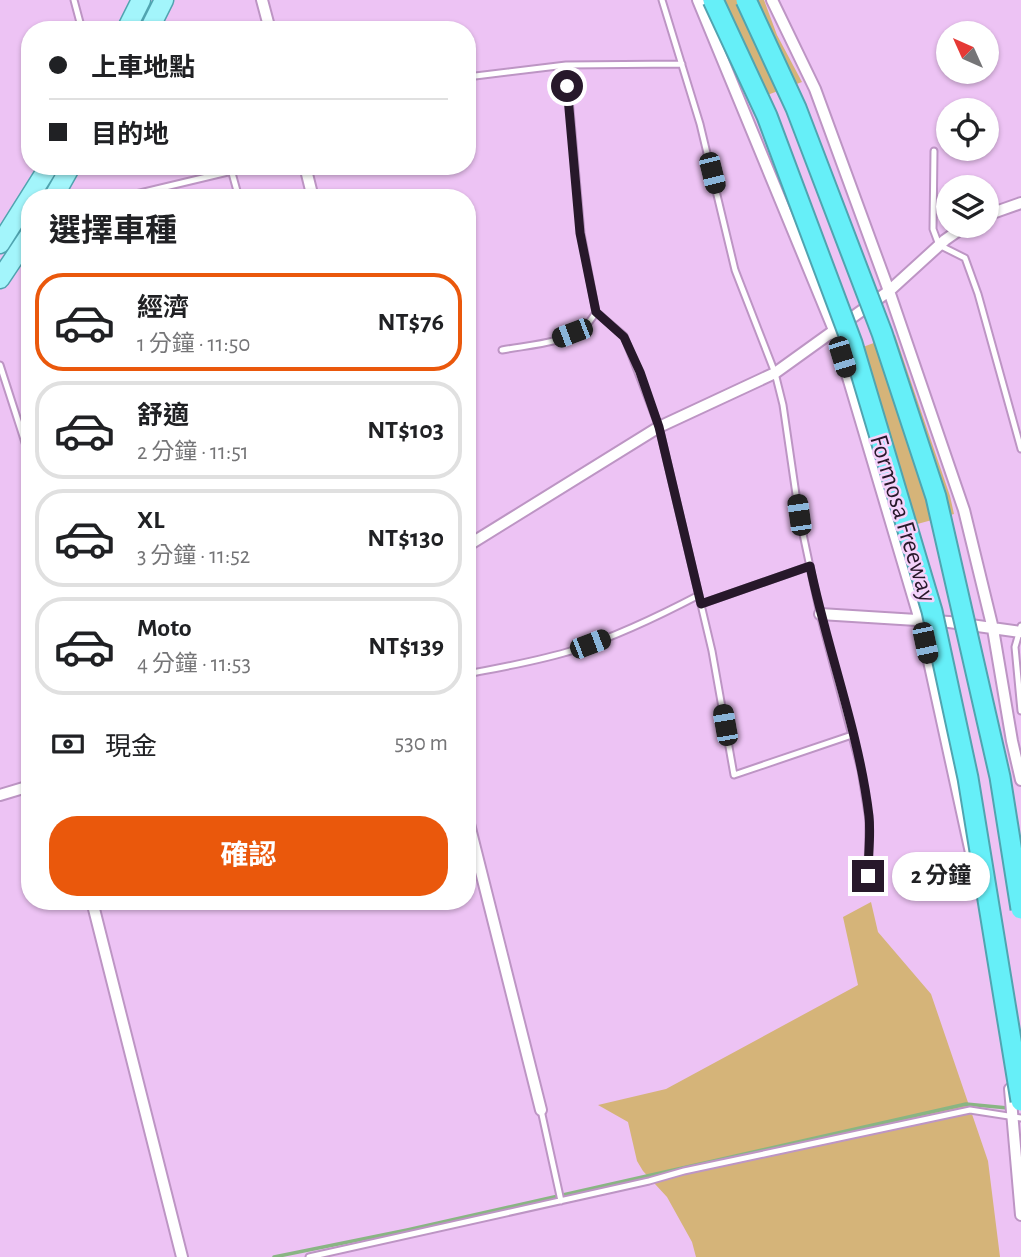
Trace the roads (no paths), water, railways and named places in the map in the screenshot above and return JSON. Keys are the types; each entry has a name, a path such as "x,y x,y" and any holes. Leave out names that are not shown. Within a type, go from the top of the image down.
{"highway":[{"name":"Formosa Freeway","path":"713,0 766,116 852,343 932,611 968,778 1016,1107"},
{"name":"Formosa Freeway","path":"746,0 796,108 882,333 936,498 1000,777 1021,909"}],"main road":[{"path":"130,21 141,0"},
{"path":"154,21 164,0"},
{"path":"0,244 21,219"},
{"path":"0,279 21,248"}],"street":[{"path":"262,0 268,21"},
{"path":"698,0 834,330 920,620 980,891 1016,1107 1021,1215"},
{"path":"772,0 815,89 889,291 964,510 993,629 1021,780"},
{"path":"999,211 1021,203"},
{"path":"476,540 659,427 775,373 889,291 948,238"},
{"path":"820,614 1020,630"},
{"path":"0,795 21,789"},
{"path":"476,852 541,1110"},
{"path":"94,910 182,1257"}],"lane":[{"path":"74,0 80,21"},
{"path":"662,0 700,124 735,270 775,373 783,405 799,515 820,614 861,770 869,820 868,876"},
{"path":"476,76 566,65 682,64"},
{"path":"566,65 580,233 596,312 624,337 659,427 701,604 734,775 852,735"},
{"path":"934,151 933,229 939,244 965,258 978,294 1021,449"},
{"path":"159,189 223,175"},
{"path":"502,350 557,339 572,333 585,326 596,312"},
{"path":"0,365 21,430"},
{"path":"701,604 810,566"},
{"path":"476,672 526,663 576,649 656,617 699,595"},
{"path":"1020,630 1015,646 1021,711"},
{"path":"309,1257 684,1171 970,1110 1016,1107"},
{"path":"541,1110 561,1200"}],"waterway":[{"path":"274,1257 407,1230 966,1104 1008,1108"}]}
